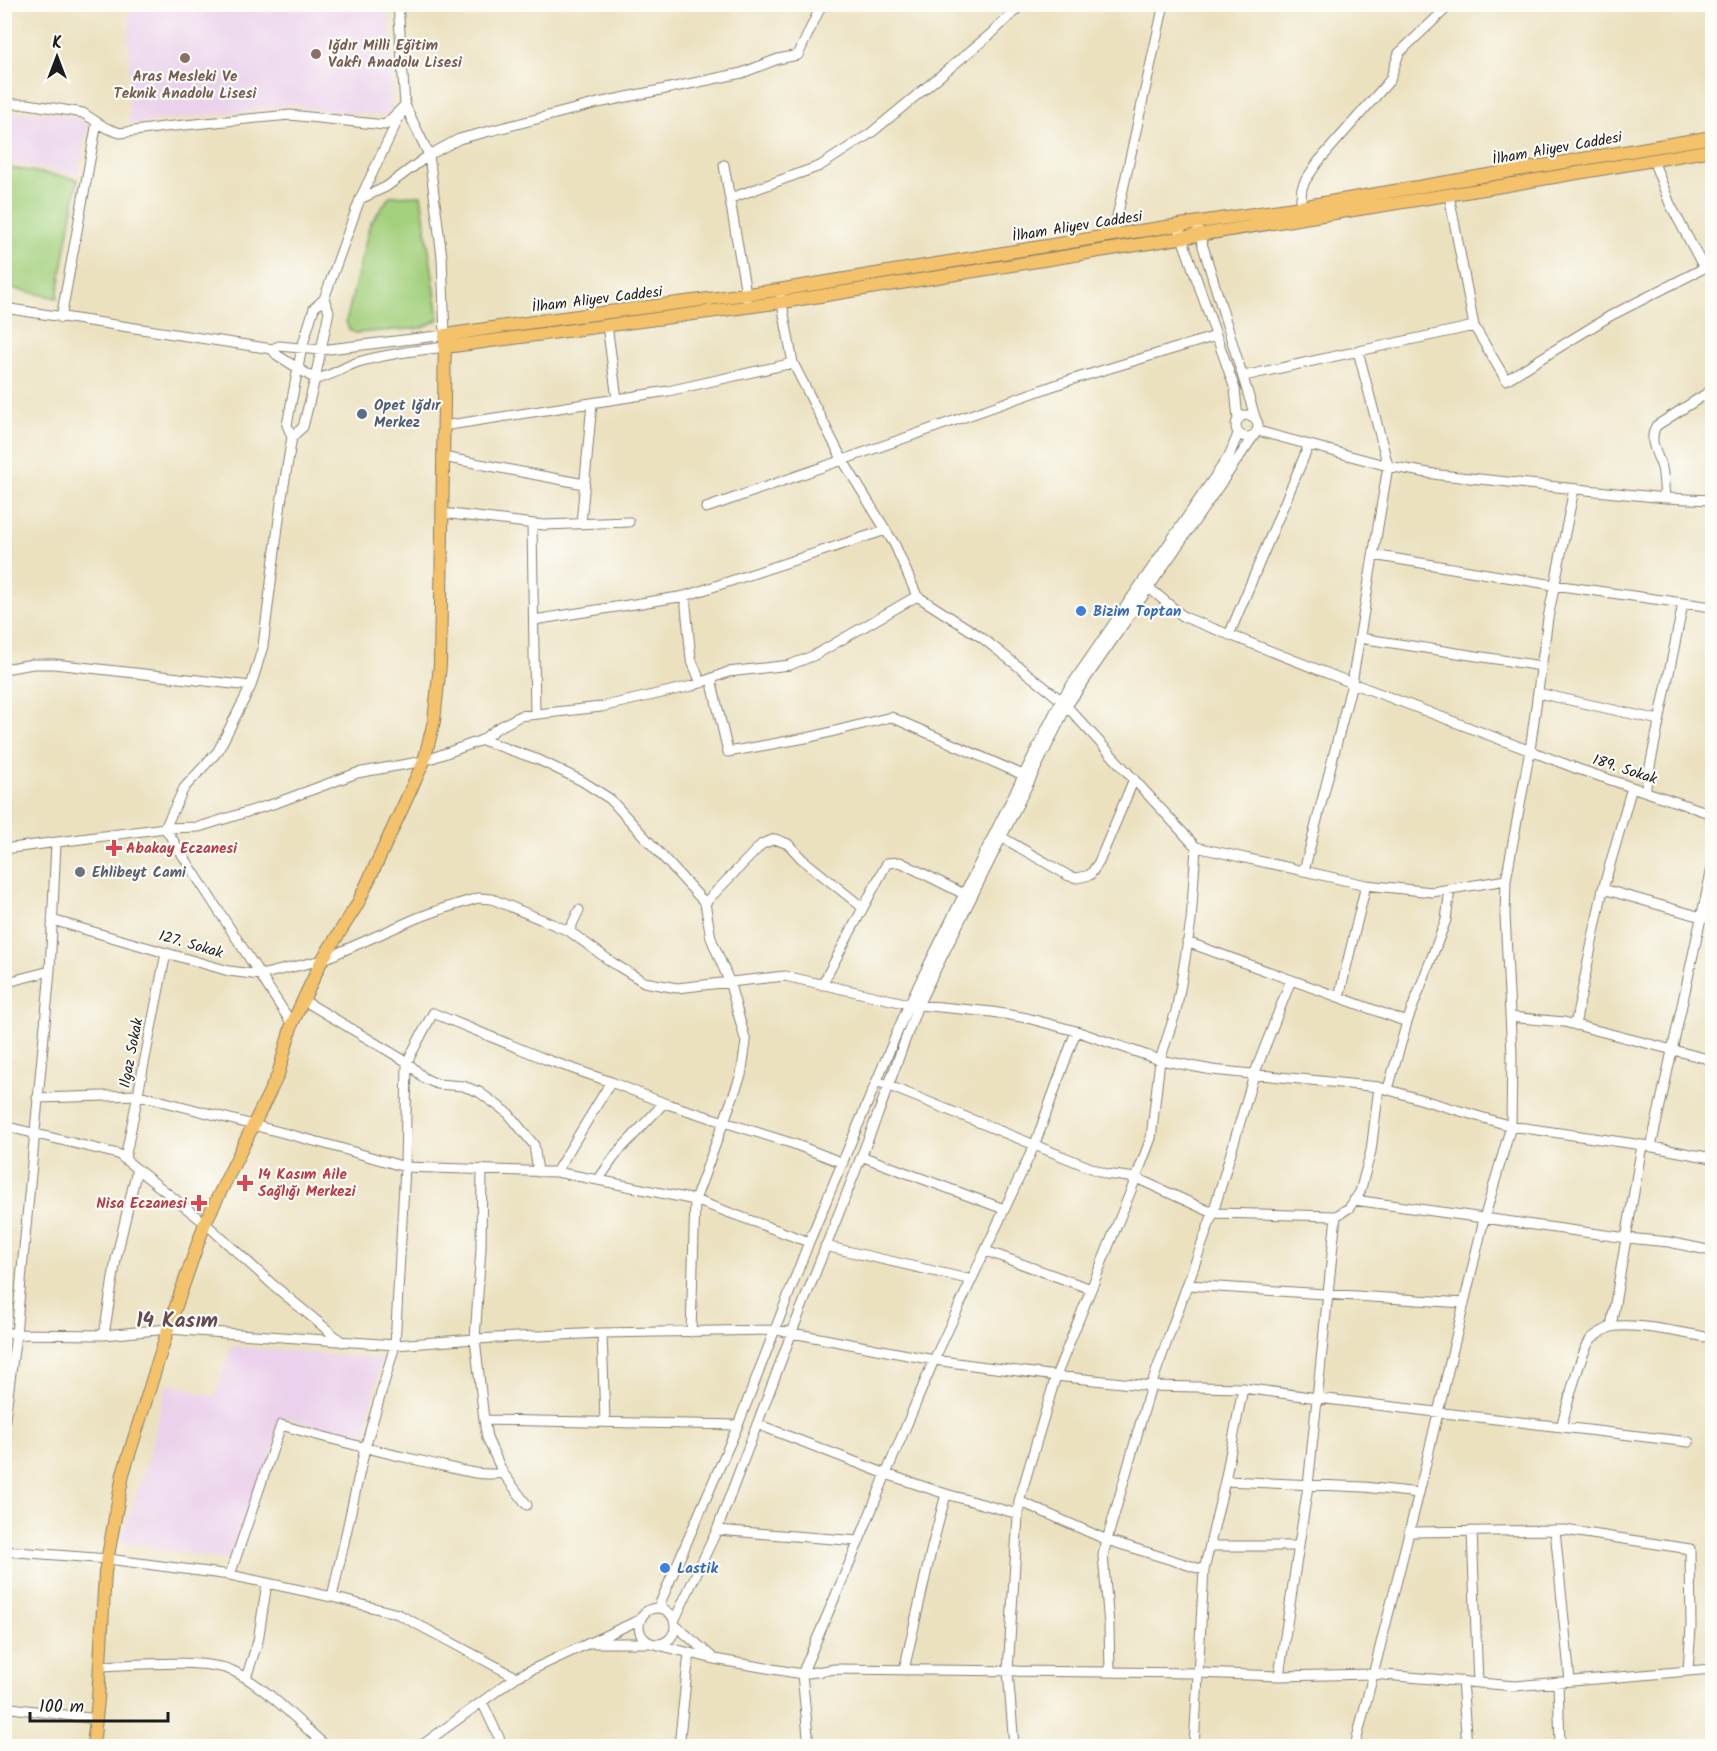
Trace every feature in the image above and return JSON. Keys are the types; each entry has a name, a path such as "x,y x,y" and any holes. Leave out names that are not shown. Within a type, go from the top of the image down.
{"main road":[{"name":"İlham Aliyev Caddesi","path":"1198,228 1300,207 1713,137"},
{"name":"İlham Aliyev Caddesi","path":"445,341 746,295 780,296 1198,228 1449,195 1713,150"},
{"name":"İlham Aliyev Caddesi","path":"445,341 607,325 749,307 780,296 1113,235 1180,231"},
{"path":"93,1746 108,1559 123,1474 168,1329 205,1223 278,1075 292,1024 322,960 357,905 424,761 434,721 440,665 445,341"}],"street":[{"path":"398,4 405,105 429,155 442,257 445,341"},
{"path":"360,199 386,187 429,155 459,139 598,103 742,73 778,59 798,55 822,4"},
{"path":"731,198 820,166 871,133 992,33 1022,4"},
{"path":"1113,235 1164,4"},
{"path":"1300,207 1305,181 1318,162 1390,80 1399,53 1451,4"},
{"path":"4,104 28,104 83,113 120,133 290,115 385,125 405,105"},
{"path":"165,828 184,788 218,751 251,686 263,646 292,436 287,425 302,347 314,308 324,299 360,199 405,105"},
{"path":"62,318 97,122"},
{"path":"1449,195 1474,326 1506,380 1610,316 1708,266 1670,204 1653,160"},
{"path":"724,165 749,307"},
{"path":"586,1643 660,1644 673,1635 675,1623 717,1530 861,1156 913,1004 1003,838 1064,703 1256,433 1256,420 1244,376 1198,228"},
{"path":"658,1608 738,1425 777,1330 809,1242 877,1081 964,894 1023,775 1064,703 1229,456 1238,434 1235,427 1238,419 1235,389 1180,231"},
{"path":"780,296 793,363 842,459 895,545 917,596 981,637 1064,703 1196,847 1366,885 1432,892 1506,880"},
{"path":"292,436 303,427 315,379 328,311 324,299"},
{"path":"4,308 272,349 279,346 321,350 445,341"},
{"path":"607,325 617,399"},
{"path":"1244,376 1474,326"},
{"path":"706,508 1064,382 1216,336"},
{"path":"272,349 297,369 315,379 325,378 350,365 383,355 445,341"},
{"path":"1304,871 1352,683 1388,466 1358,351"},
{"path":"443,426 668,391 793,363"},
{"path":"1665,498 1664,479 1652,440 1652,432 1656,426 1713,390"},
{"path":"581,524 592,403"},
{"path":"1238,419 1247,415 1256,420"},
{"path":"1238,434 1249,438 1256,433 1388,466 1440,475 1665,498 1713,500"},
{"path":"1229,635 1309,445"},
{"path":"443,457 584,484"},
{"path":"1355,1746 1410,1532 1484,1219 1511,1126 1512,1054 1505,915 1506,880 1530,750 1554,585 1574,489"},
{"path":"442,513 532,524 629,522"},
{"path":"532,524 535,714"},
{"path":"534,620 685,596 886,530"},
{"path":"1373,555 1554,585 1713,607"},
{"name":"189. Sokak","path":"1148,587 1184,617 1530,750 1713,814"},
{"path":"685,596 691,659 701,683"},
{"path":"4,849 165,828 199,827 357,773 424,761 482,740 496,729 520,716 602,707 701,683 728,672 790,665 805,660 917,596"},
{"path":"1645,791 1683,604"},
{"path":"1360,638 1541,666"},
{"path":"4,669 54,663 251,686"},
{"path":"711,679 728,752 811,737 891,717 1023,775"},
{"path":"1538,693 1659,720"},
{"path":"482,740 539,760 582,781 610,800 705,903 711,938 729,981 746,1042 746,1050 741,1075 694,1200 691,1332"},
{"path":"1003,838 1069,876 1077,878 1090,875 1099,862 1134,779"},
{"path":"1575,1026 1603,889 1632,787"},
{"path":"165,828 292,1024"},
{"path":"705,903 762,844 775,839 788,844 802,859 862,907"},
{"path":"4,1426 16,1334 50,970 56,843"},
{"path":"1014,1746 1008,1671 1019,1501 1056,1376 1150,1138 1160,1060 1176,1011 1187,942 1196,847"},
{"path":"822,985 887,863 900,862 964,894"},
{"path":"1611,1327 1647,1146 1672,1050 1713,868"},
{"path":"1339,997 1366,885"},
{"path":"877,1081 1106,1174 1136,1178 1214,1213 1336,1216 1349,1208 1360,1192 1384,1088 1446,920 1450,889"},
{"path":"1603,889 1713,920"},
{"name":"127. Sokak","path":"52,920 229,971 260,975 322,960 417,918 478,898 492,899 569,931 644,982 677,988 785,976 913,1004 1015,1016 1076,1031 1160,1060 1212,1070 1384,1088 1511,1126 1713,1158"},
{"path":"569,931 579,910"},
{"path":"1187,942 1407,1022"},
{"name":"Ilgaz Sokak","path":"125,1160 166,953"},
{"path":"4,982 50,970"},
{"path":"1110,1672 1109,1625 1103,1555 1151,1386 1214,1213 1254,1075 1292,980"},
{"path":"303,1000 407,1062 424,1078 437,1084 463,1086 479,1092 508,1113 534,1145 538,1172"},
{"path":"332,1597 365,1448 395,1345 405,1167 407,1062 433,1013 545,1059 664,1103 723,1124 794,1144 843,1163"},
{"path":"1510,1017 1564,1022 1713,1060"},
{"path":"809,1746 802,1674 860,1541 934,1360 1035,1144 1076,1031"},
{"path":"556,1173 611,1082"},
{"path":"37,1098 139,1095 405,1167 556,1173 598,1180 694,1200 809,1242"},
{"path":"598,1180 616,1153 664,1103"},
{"path":"4,1126 118,1154 205,1223 272,1284 342,1342"},
{"path":"861,1156 1004,1209"},
{"path":"104,1335 116,1259 137,1169"},
{"path":"482,1169 481,1248 475,1339 484,1420 487,1438 503,1473 527,1505"},
{"path":"1354,1200 1669,1242 1713,1251"},
{"path":"1279,1676 1308,1486 1336,1216"},
{"path":"825,1246 972,1280"},
{"path":"986,1251 1091,1289"},
{"path":"1188,1285 1464,1303"},
{"path":"1561,1427 1585,1350 1592,1338 1611,1327 1665,1330 1713,1338"},
{"path":"4,1332 104,1335 168,1329 395,1345 602,1333 777,1330 934,1360 1056,1376 1151,1386 1243,1388 1689,1442"},
{"path":"602,1333 605,1422"},
{"path":"1194,1746 1204,1570 1225,1481 1243,1388"},
{"path":"484,1420 738,1425"},
{"path":"757,1424 886,1474 1018,1514"},
{"path":"230,1575 281,1425 365,1448 463,1470 489,1474 503,1473"},
{"path":"1225,1481 1364,1487 1419,1493"},
{"path":"903,1670 946,1494"},
{"path":"1019,1501 1107,1540 1204,1570"},
{"path":"717,1530 860,1541"},
{"path":"1410,1532 1556,1530 1690,1549 1691,1628 1688,1670"},
{"path":"1556,1530 1570,1682"},
{"path":"1472,1531 1478,1683"},
{"path":"1210,1546 1299,1546"},
{"path":"4,1551 108,1559 230,1575 332,1597 398,1614 516,1677"},
{"path":"246,1678 258,1641 267,1583"},
{"path":"421,1746 516,1677 641,1619 648,1611 658,1608 668,1612 675,1623 714,1659"},
{"path":"641,1619 640,1630 651,1643 714,1659 802,1674 835,1670 1197,1673 1279,1676 1373,1674 1515,1686 1713,1669"},
{"path":"679,1746 689,1653"},
{"path":"100,1666 198,1664 231,1670 254,1683 326,1746"},
{"path":"1462,1682 1467,1746"},
{"path":"1558,1682 1560,1746"},
{"path":"482,1702 503,1746"},
{"path":"4,1707 96,1719"}],"shaded area":[{"path":"129,5 389,5 392,107 386,116 305,108 296,104 129,124"},
{"path":"4,112 60,113 88,123 78,175 5,162"},
{"path":"232,1346 382,1359 364,1439 285,1417 230,1561 120,1541 147,1464 167,1383 215,1397"}],"green space":[{"path":"5,167 78,179 57,298 5,287"},
{"path":"421,195 439,319 422,328 355,333 349,329 346,322 370,224 390,196"}],"place":[{"name":"Iğdır Milli Eğitim Vakfı Anadolu Lisesi","path":"316,54"},
{"name":"Aras Mesleki Ve Teknik Anadolu Lisesi","path":"185,58"},
{"name":"Opet Iğdır Merkez","path":"362,414"},
{"name":"Bizim Toptan","path":"1081,611"},
{"name":"Abakay Eczanesi","path":"114,848"},
{"name":"Ehlibeyt Cami","path":"80,872"},
{"name":"14 Kasım Aile Sağlığı Merkezi","path":"245,1183"},
{"name":"Nisa Eczanesi","path":"199,1203"},
{"name":"Lastik","path":"665,1568"}],"district":[{"name":"14 Kasım","path":"177,1320"}]}
